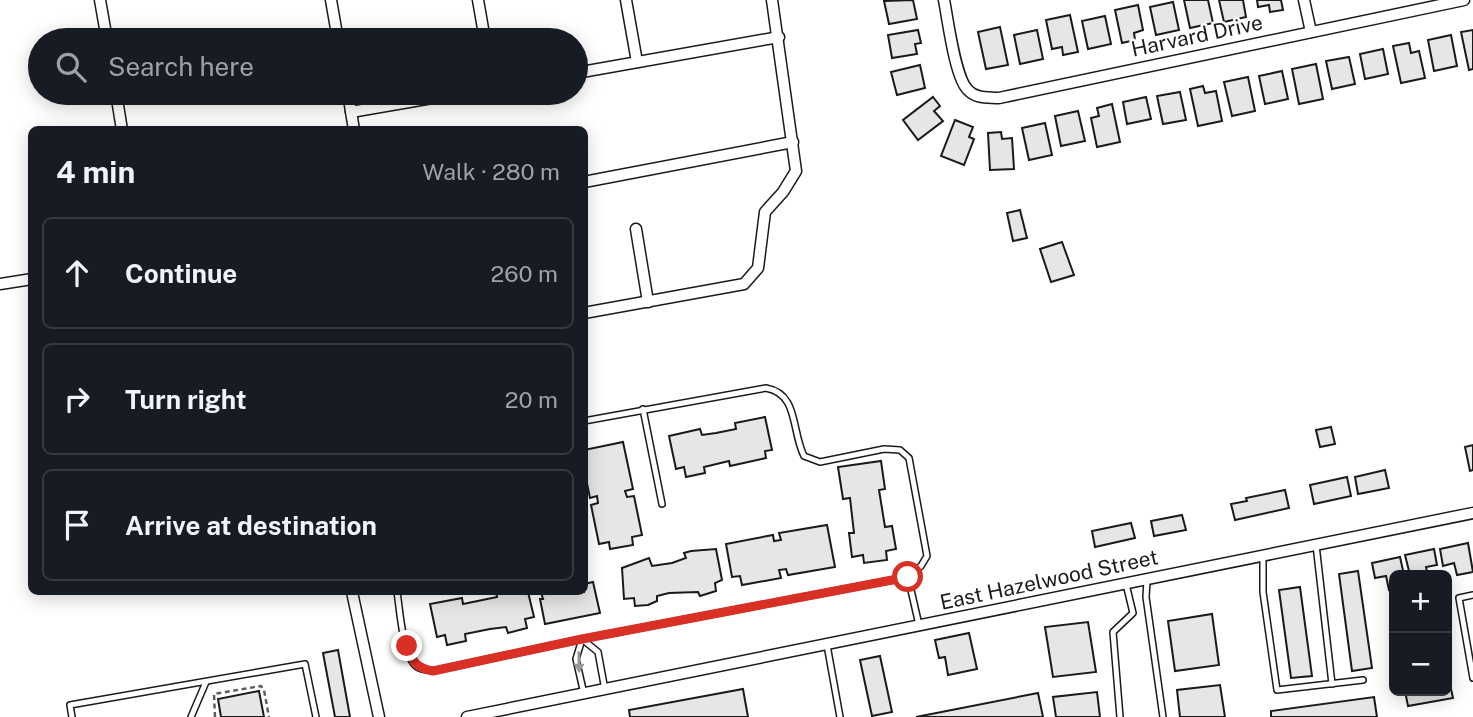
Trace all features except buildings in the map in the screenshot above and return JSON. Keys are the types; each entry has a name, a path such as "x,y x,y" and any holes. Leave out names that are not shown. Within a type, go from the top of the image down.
{"street":[{"path":"100,0 105,28"},
{"path":"331,0 336,28"},
{"path":"478,0 483,28"},
{"path":"626,0 637,62"},
{"path":"588,312 744,285 758,268 765,212 783,192 796,171 772,0"},
{"name":"Harvard Drive","path":"944,0 959,77 967,90 979,97 999,98 1464,0"},
{"path":"1304,0 1311,32"},
{"path":"588,71 779,37"},
{"path":"118,105 121,126"},
{"path":"350,105 353,126"},
{"path":"351,112 392,105"},
{"path":"588,181 793,142"},
{"path":"636,229 648,302"},
{"path":"0,284 28,280"},
{"name":"East Hazelwood Street","path":"467,717 518,712 583,694 1473,513"},
{"path":"353,595 379,717"}],"lane":[{"path":"398,595 407,646 414,664 421,669 433,671 582,639 908,577 921,566 927,555 908,458 900,450 884,449 820,462 804,456 797,442 789,401 780,390 766,388 588,420"},
{"path":"643,410 662,504"},
{"path":"1316,545 1332,684"},
{"path":"1263,556 1263,592 1277,690 1363,680"},
{"path":"908,577 920,626"},
{"path":"1147,580 1146,597 1163,717"},
{"path":"1120,717 1112,632 1133,613 1126,584"},
{"path":"1473,595 1459,598 1473,678"},
{"path":"582,639 598,652 605,690"},
{"path":"582,639 576,659 583,694"},
{"path":"827,645 840,717"},
{"path":"72,717 70,705 305,664 316,717"},
{"path":"191,717 206,681"}],"path":[{"path":"215,717 214,694 261,686 269,717"}],"route":[{"path":"407,646 414,664 421,669 433,671 582,639 908,577"}]}
